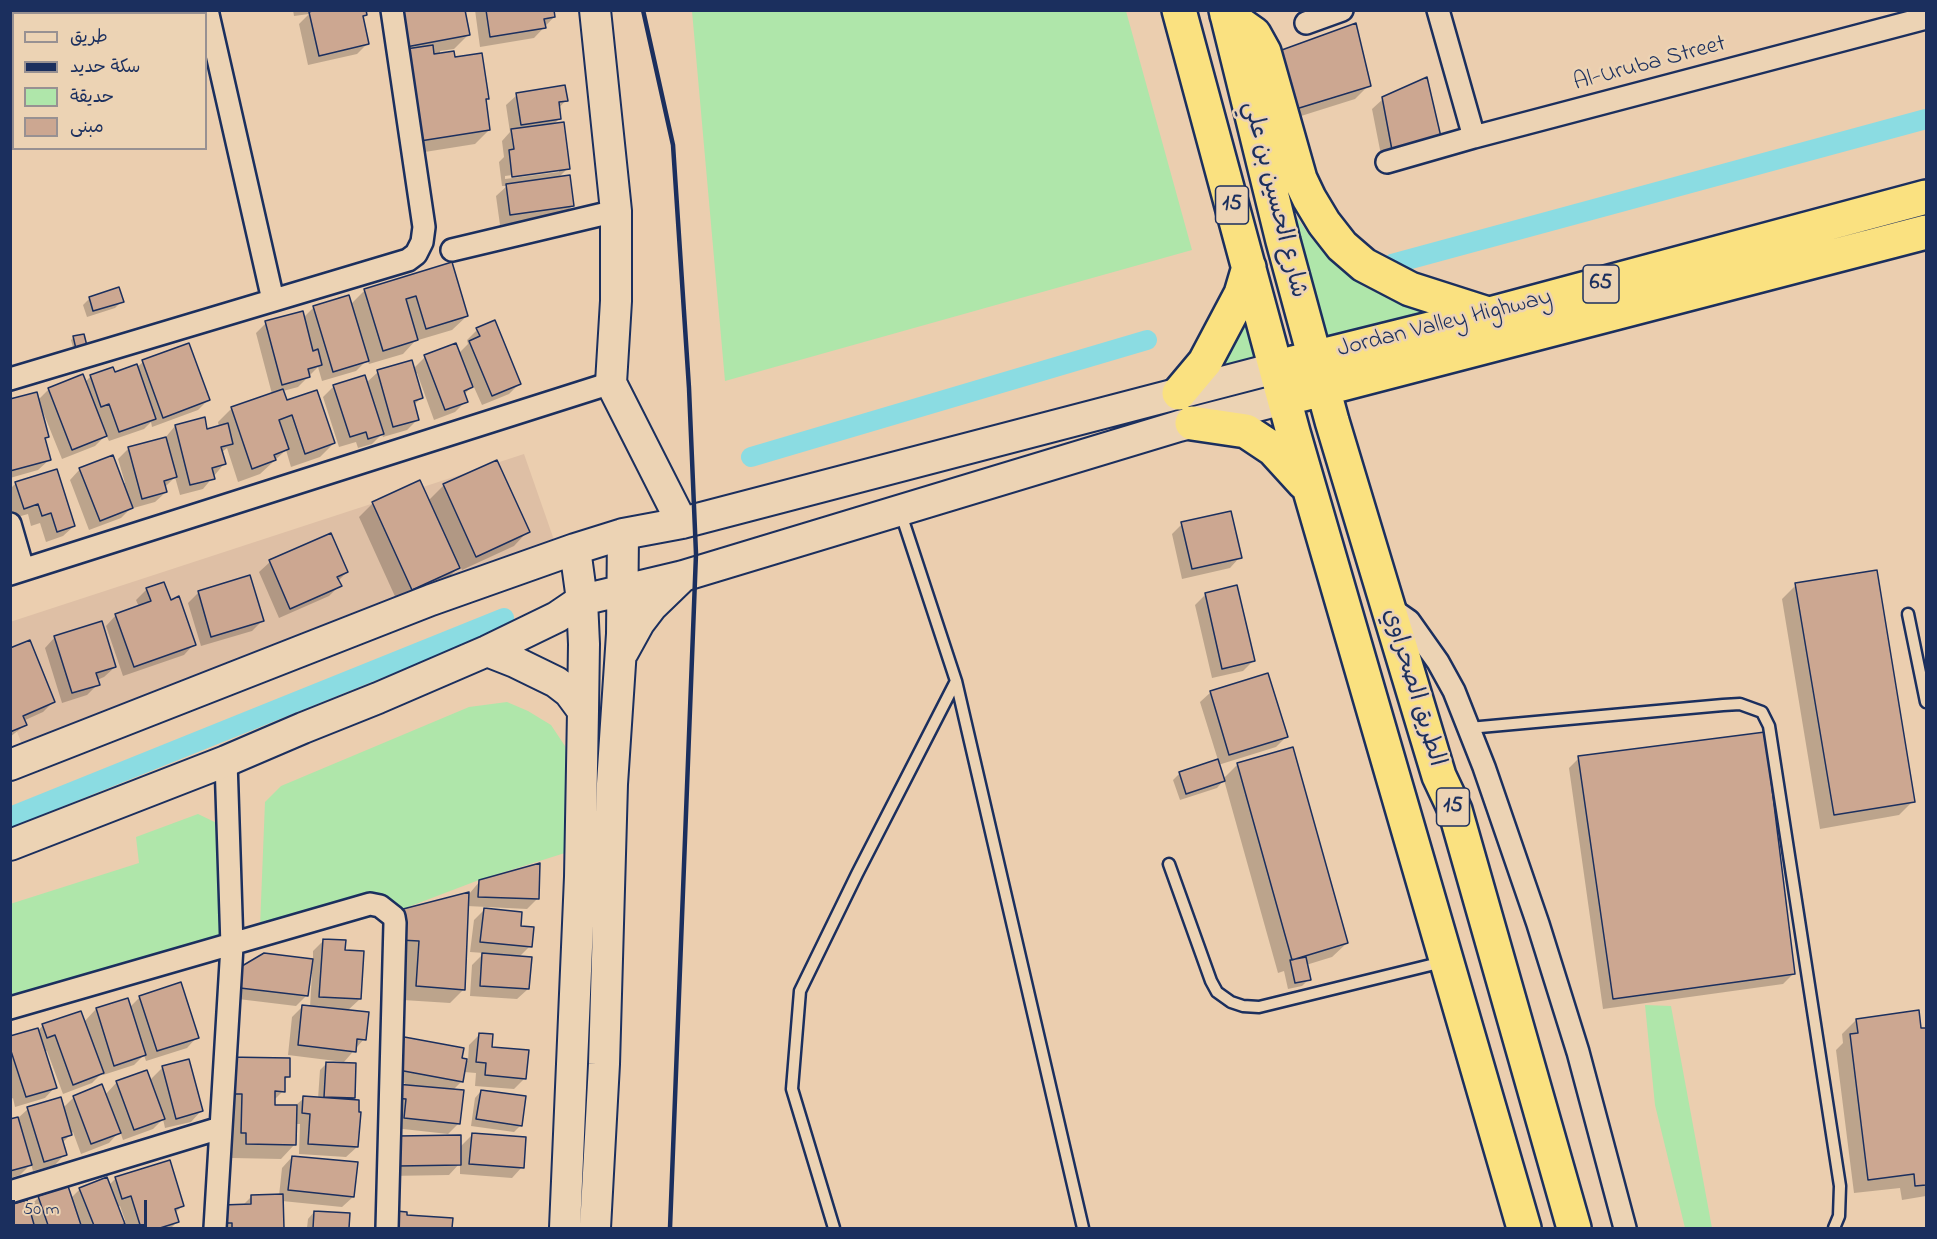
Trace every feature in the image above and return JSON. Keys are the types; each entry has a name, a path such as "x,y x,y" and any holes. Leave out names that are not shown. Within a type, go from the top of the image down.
{"highway":[{"name":"شارع الحسين بن علي","path":"1179,10 1284,399"},
{"name":"شارع الحسين بن علي","path":"1226,13 1277,219 1319,374"},
{"path":"1226,13 1254,34 1264,52 1300,179 1324,223 1342,246 1364,265 1410,289 1490,314"},
{"name":"Jordan Valley Highway","path":"1284,399 1319,374 1490,314 1926,197"},
{"name":"Jordan Valley Highway","path":"1276,368 1319,374 1390,371 1926,232"},
{"path":"1179,393 1206,362 1241,294 1249,267"},
{"path":"1338,441 1345,414 1354,400 1390,371"},
{"name":"الطريق الصحراوي","path":"1319,374 1386,605 1439,776 1455,810 1574,1228"},
{"name":"الطريق الصحراوي","path":"1284,399 1524,1228"},
{"path":"1191,423 1246,431 1273,449 1310,490"}],"street":[{"path":"207,10 273,300"},
{"path":"10,379 408,260 416,255 422,242 424,227 392,10"},
{"path":"595,10 616,211 616,301 611,383 682,524"},
{"path":"1306,23 1342,10"},
{"path":"1438,10 1474,137"},
{"name":"Al-Uruba Street","path":"1387,162 1926,18"},
{"path":"452,250 616,211"},
{"path":"10,765 431,600 575,549 623,534 682,524 1276,368"},
{"path":"10,524 17,572 611,383"},
{"path":"10,845 226,761 487,651 557,617 582,600 683,576 1191,423 1284,399"},
{"path":"724,512 733,561"},
{"path":"595,1228 604,1064 612,784 622,634 623,534"},
{"path":"566,1228 580,877 584,644 582,600 575,549"},
{"path":"619,660 639,623 652,606 683,576"},
{"path":"1386,605 1408,621 1438,662 1454,691 1469,728 1557,983 1625,1228"},
{"path":"487,651 556,682 569,692 583,711"},
{"path":"215,1228 232,946 226,761"},
{"path":"10,1008 232,946 370,904 380,906 394,917 387,1228"},
{"path":"10,1192 220,1128"}],"lane":[{"path":"900,511 956,681 1083,1228"},
{"path":"1908,614 1926,702"},
{"path":"834,1228 792,1089 800,991 956,681"},
{"path":"1469,728 1740,704 1762,712 1769,726 1840,1186 1839,1216 1834,1228"},
{"path":"1169,864 1211,981 1217,992 1231,1002 1243,1006 1259,1006 1446,962"}],"shaded area":[{"path":"524,454 561,560 30,764 11,717 10,622"}],"green space":[{"path":"692,11 1126,11 1192,250 725,381"},
{"path":"1284,199 1312,239 1341,270 1363,286 1390,299 1431,312 1321,338"},
{"path":"1251,301 1266,354 1215,368 1235,341 1243,326"},
{"path":"507,702 551,725 565,746 571,767 565,853 479,880 403,909 274,942 260,927 265,802 281,786 469,707"},
{"path":"198,814 221,825 222,939 11,1007 10,904 139,863 136,837"},
{"path":"1645,1005 1671,1006 1712,1228 1685,1228 1655,1105"}],"building":[{"path":"366,10 367,15 363,16 369,44 319,56 309,12"},
{"path":"401,10 465,10 470,35 406,47"},
{"path":"486,10 554,10 555,17 544,19 546,28 490,37"},
{"path":"1356,23 1371,86 1296,109 1279,51"},
{"path":"433,45 434,54 454,51 455,57 482,53 489,99 486,99 490,130 420,141 406,49"},
{"path":"1427,77 1441,137 1392,150 1382,97"},
{"path":"565,85 568,101 559,102 561,119 521,125 516,93"},
{"path":"564,122 570,169 512,177 509,150 514,149 511,129"},
{"path":"570,175 574,206 510,215 506,184"},
{"path":"452,262 468,316 426,329 416,296 406,299 418,340 383,351 364,289"},
{"path":"119,287 124,302 93,311 89,297"},
{"path":"349,295 369,361 333,372 313,306"},
{"path":"303,311 313,351 318,349 322,365 308,369 310,377 282,385 265,321"},
{"path":"495,320 521,384 492,396 469,341 480,336 476,328"},
{"path":"84,334 87,346 76,349 73,336"},
{"path":"189,343 210,400 163,418 142,360"},
{"path":"456,343 473,387 464,391 468,402 445,410 424,355"},
{"path":"412,360 423,398 414,401 419,420 393,427 377,370"},
{"path":"137,364 156,419 119,432 109,404 101,407 90,375 113,367 115,372"},
{"path":"83,374 107,436 72,450 48,388"},
{"path":"365,375 384,434 368,439 366,432 350,437 333,385"},
{"path":"283,389 287,400 317,390 335,443 305,454 292,415 279,420 289,449 274,455 276,460 252,469 231,407"},
{"path":"37,392 49,437 45,438 51,460 10,471 10,399"},
{"path":"205,417 207,429 228,423 233,444 221,447 226,464 212,468 215,479 190,485 175,425"},
{"path":"166,437 177,477 164,481 167,492 142,499 128,447"},
{"path":"113,455 133,508 100,521 79,468"},
{"path":"497,460 530,532 476,557 443,484"},
{"path":"57,469 75,526 57,532 51,513 42,516 38,504 24,509 15,482"},
{"path":"420,480 460,568 412,590 372,502"},
{"path":"1231,511 1242,558 1192,569 1181,522"},
{"path":"331,533 348,572 337,577 342,586 290,609 269,560"},
{"path":"1877,570 1915,802 1834,815 1795,583"},
{"path":"250,575 264,621 211,637 198,591"},
{"path":"164,582 171,600 179,596 196,645 134,667 115,614 151,601 146,588"},
{"path":"1237,585 1255,661 1222,669 1205,593"},
{"path":"102,621 116,667 96,673 100,685 72,693 54,636"},
{"path":"30,640 55,702 23,716 27,725 10,732 10,648"},
{"path":"1268,673 1288,737 1229,755 1210,691"},
{"path":"1765,732 1795,974 1613,999 1578,756"},
{"path":"1293,747 1348,943 1292,960 1237,763"},
{"path":"1218,759 1225,781 1186,794 1179,772"},
{"path":"540,863 539,899 478,897 479,880"},
{"path":"469,892 465,990 416,986 419,941 400,940 403,909"},
{"path":"484,908 522,912 521,926 534,927 532,947 480,942"},
{"path":"323,939 346,940 345,950 364,951 361,999 319,997"},
{"path":"264,953 313,959 308,996 240,988 242,966"},
{"path":"482,953 532,957 529,989 480,986"},
{"path":"1306,957 1311,980 1295,983 1290,960"},
{"path":"181,982 199,1038 157,1051 139,996"},
{"path":"128,998 146,1055 114,1066 96,1008"},
{"path":"302,1005 369,1012 366,1040 357,1039 356,1052 298,1045"},
{"path":"1919,1010 1921,1028 1926,1028 1926,1185 1915,1186 1914,1174 1868,1180 1850,1034 1858,1033 1856,1019"},
{"path":"81,1011 104,1073 73,1085 55,1035 47,1038 42,1024"},
{"path":"38,1028 57,1088 26,1097 10,1048 10,1036"},
{"path":"479,1033 493,1034 492,1047 529,1050 526,1079 485,1075 486,1063 476,1062"},
{"path":"399,1036 464,1048 462,1058 467,1059 463,1082 393,1069"},
{"path":"226,1057 290,1058 290,1077 285,1077 285,1092 275,1091 275,1105 297,1105 296,1145 246,1144 246,1133 241,1133 242,1094 225,1094"},
{"path":"189,1059 203,1111 176,1119 162,1066"},
{"path":"326,1062 356,1063 355,1098 324,1097"},
{"path":"147,1070 165,1119 134,1130 116,1081"},
{"path":"102,1084 121,1133 91,1144 73,1096"},
{"path":"396,1084 464,1090 460,1124 404,1118 406,1099 395,1098"},
{"path":"481,1090 526,1096 522,1126 476,1119"},
{"path":"303,1096 359,1100 359,1112 361,1112 358,1147 308,1144 310,1114 302,1113"},
{"path":"61,1097 72,1135 62,1138 67,1155 44,1162 27,1107"},
{"path":"18,1117 32,1165 10,1171 10,1119"},
{"path":"472,1133 526,1137 524,1168 469,1164"},
{"path":"461,1135 461,1165 398,1166 398,1136"},
{"path":"292,1156 358,1162 354,1197 288,1190"},
{"path":"170,1160 184,1206 175,1209 179,1222 160,1228 141,1228 131,1196 122,1199 115,1177"},
{"path":"107,1177 125,1224 112,1228 95,1228 79,1188"},
{"path":"68,1186 82,1228 49,1228 38,1196"},
{"path":"283,1194 284,1228 232,1228 232,1223 222,1223 222,1205 251,1204 251,1195"},
{"path":"27,1200 35,1228 10,1228 10,1205"},
{"path":"314,1211 350,1213 349,1228 313,1228"},
{"path":"396,1211 407,1212 407,1215 453,1218 452,1228 394,1228"}],"waterway":[{"path":"1392,264 1926,119"},
{"path":"751,457 1147,340"},
{"path":"10,817 504,618"}],"railway":[{"path":"643,10 673,145 689,388 696,554 670,1228"}]}
